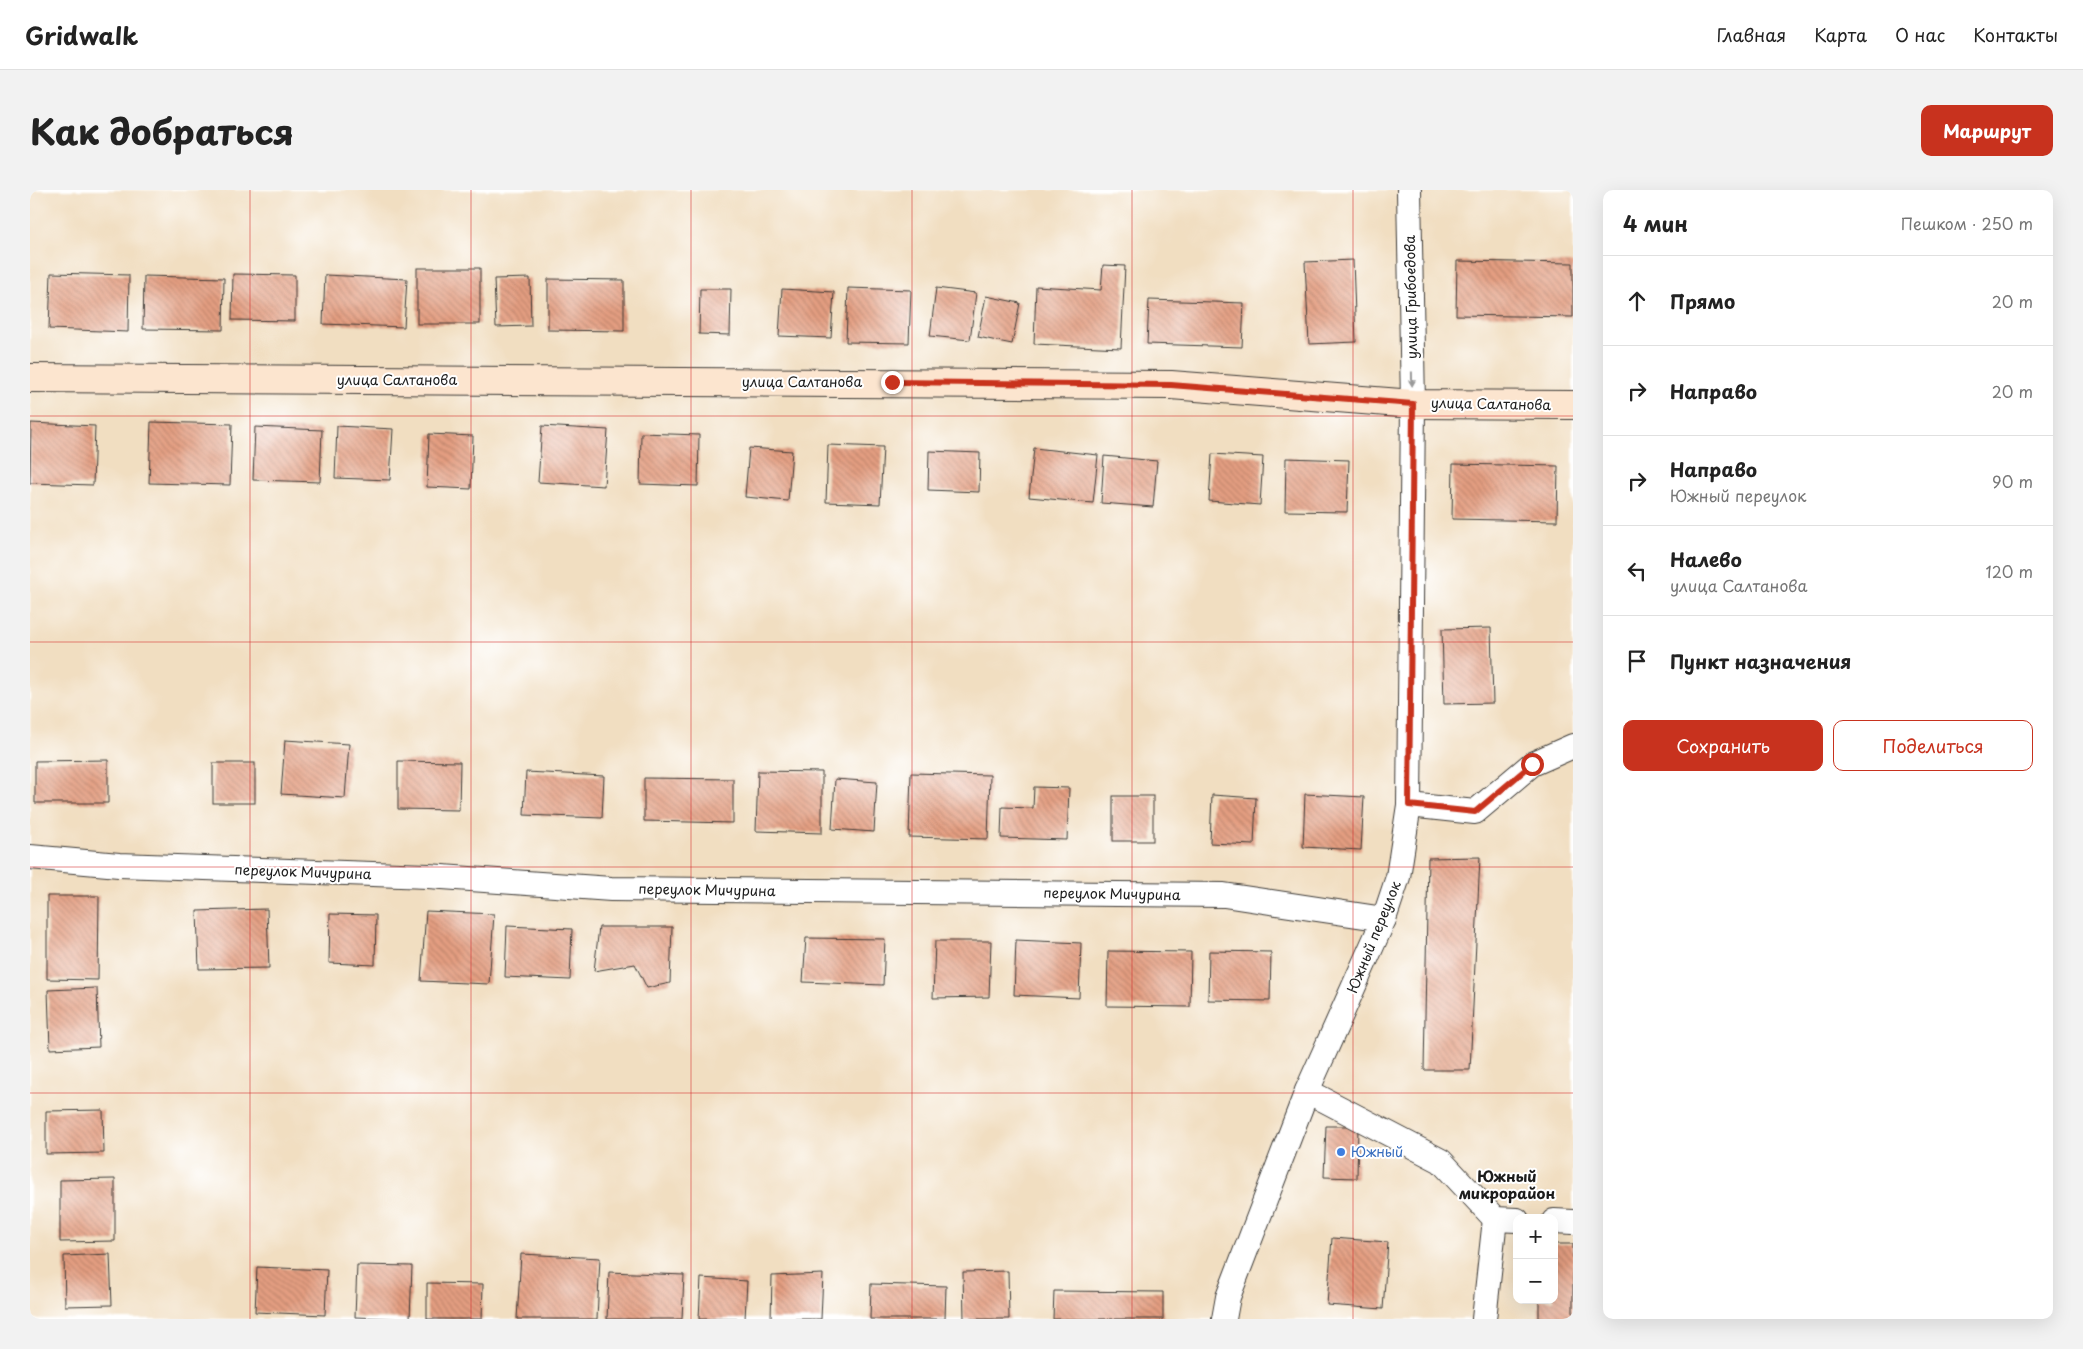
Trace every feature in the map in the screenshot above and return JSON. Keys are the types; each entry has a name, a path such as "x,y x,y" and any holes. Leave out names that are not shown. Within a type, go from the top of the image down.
{"main road":[{"name":"улица Салтанова","path":"30,378 1171,385 1413,404 1573,405"}],"street":[{"name":"улица Грибоедова","path":"1409,190 1413,404"},
{"name":"Южный переулок","path":"1226,1308 1307,1091 1384,920 1398,877 1409,805 1413,404"},
{"path":"1409,805 1475,812 1532,764 1573,746"},
{"name":"переулок Мичурина","path":"30,857 120,865 428,876 611,889 1224,895 1384,920"},
{"path":"1307,1091 1441,1161 1506,1219 1484,1319"},
{"path":"1558,1221 1573,1222"},
{"path":"1206,1319 1226,1308"}],"building":[{"path":"1353,260 1356,342 1309,344 1305,262"},
{"path":"1457,261 1573,263 1573,317 1456,315"},
{"path":"1103,265 1125,266 1121,348 1034,344 1036,286 1101,290"},
{"path":"417,268 480,268 480,324 417,324"},
{"path":"51,273 129,275 128,332 49,329"},
{"path":"233,274 295,275 295,321 232,320"},
{"path":"325,275 407,279 404,327 323,324"},
{"path":"144,276 224,278 223,330 143,329"},
{"path":"530,278 531,326 496,327 494,279"},
{"path":"548,279 624,280 624,331 548,330"},
{"path":"848,288 911,290 909,343 846,342"},
{"path":"936,288 976,293 970,340 930,336"},
{"path":"700,289 731,289 730,335 699,334"},
{"path":"782,289 834,292 831,338 779,336"},
{"path":"986,296 1020,303 1012,344 978,337"},
{"path":"1149,300 1244,303 1242,347 1147,344"},
{"path":"151,422 232,424 230,485 149,483"},
{"path":"31,423 95,426 93,485 30,483"},
{"path":"337,426 393,429 390,480 335,478"},
{"path":"542,426 608,430 604,486 538,482"},
{"path":"255,427 322,430 320,482 253,480"},
{"path":"641,433 699,435 698,486 640,484"},
{"path":"429,434 473,436 471,489 427,487"},
{"path":"828,445 883,447 880,504 826,502"},
{"path":"749,448 792,451 788,501 745,497"},
{"path":"1034,448 1098,455 1093,503 1029,497"},
{"path":"929,451 980,453 979,492 928,490"},
{"path":"1212,454 1263,457 1260,505 1209,501"},
{"path":"1104,456 1157,461 1153,507 1101,503"},
{"path":"1286,458 1349,460 1347,512 1285,511"},
{"path":"1453,464 1558,466 1557,521 1452,519"},
{"path":"1491,628 1493,703 1444,704 1442,629"},
{"path":"285,740 349,744 345,798 281,794"},
{"path":"108,760 108,803 35,803 35,761"},
{"path":"398,761 460,762 459,810 398,809"},
{"path":"213,763 255,763 255,803 213,803"},
{"path":"758,771 822,772 822,833 756,831"},
{"path":"526,772 604,776 602,818 524,815"},
{"path":"911,773 990,775 988,839 909,837"},
{"path":"644,778 733,779 733,823 644,821"},
{"path":"835,779 877,782 874,832 832,829"},
{"path":"1034,787 1069,788 1067,840 1001,838 1002,807 1033,808"},
{"path":"1305,794 1364,797 1361,850 1303,847"},
{"path":"1212,795 1256,798 1254,845 1210,843"},
{"path":"1113,796 1153,796 1153,841 1113,841"},
{"path":"1480,857 1470,1070 1424,1070 1428,858"},
{"path":"47,896 99,896 98,980 47,979"},
{"path":"267,909 269,968 199,969 197,911"},
{"path":"426,911 494,914 489,984 421,981"},
{"path":"330,914 376,915 375,965 329,963"},
{"path":"507,926 572,929 570,980 505,977"},
{"path":"599,927 672,927 670,983 647,988 635,964 594,971"},
{"path":"806,938 885,939 883,985 803,982"},
{"path":"1016,940 1081,943 1079,998 1014,995"},
{"path":"935,941 991,941 989,997 933,998"},
{"path":"1108,951 1191,952 1190,1007 1107,1006"},
{"path":"1209,951 1271,952 1270,1001 1208,1000"},
{"path":"97,988 99,1047 50,1049 48,990"},
{"path":"103,1110 104,1153 46,1154 46,1111"},
{"name":"Южный","path":"1326,1126 1358,1126 1357,1178 1324,1177"},
{"path":"115,1179 115,1241 60,1242 60,1180"},
{"path":"1332,1238 1388,1242 1383,1309 1327,1305"},
{"path":"1558,1244 1573,1244 1573,1319 1539,1319 1539,1304 1558,1304"},
{"path":"110,1254 112,1305 65,1306 64,1256"},
{"path":"521,1254 600,1258 597,1319 517,1319"},
{"path":"357,1265 412,1266 410,1319 355,1317"},
{"path":"257,1267 327,1270 325,1315 255,1312"},
{"path":"1008,1271 1009,1319 964,1319 963,1272"},
{"path":"609,1272 684,1275 682,1319 607,1319"},
{"path":"823,1274 821,1319 771,1319 772,1276"},
{"path":"701,1278 747,1281 745,1319 699,1319"},
{"path":"427,1283 483,1284 482,1319 427,1319"},
{"path":"871,1284 946,1286 945,1319 870,1319"},
{"path":"1054,1291 1163,1292 1163,1319 1053,1319"}],"place":[{"name":"Южный","path":"1341,1152"}],"district":[{"name":"Южный микрорайон","path":"1507,1186"}],"route":[{"path":"892,382 1171,385 1413,404 1409,805 1475,812 1532,764"}]}
